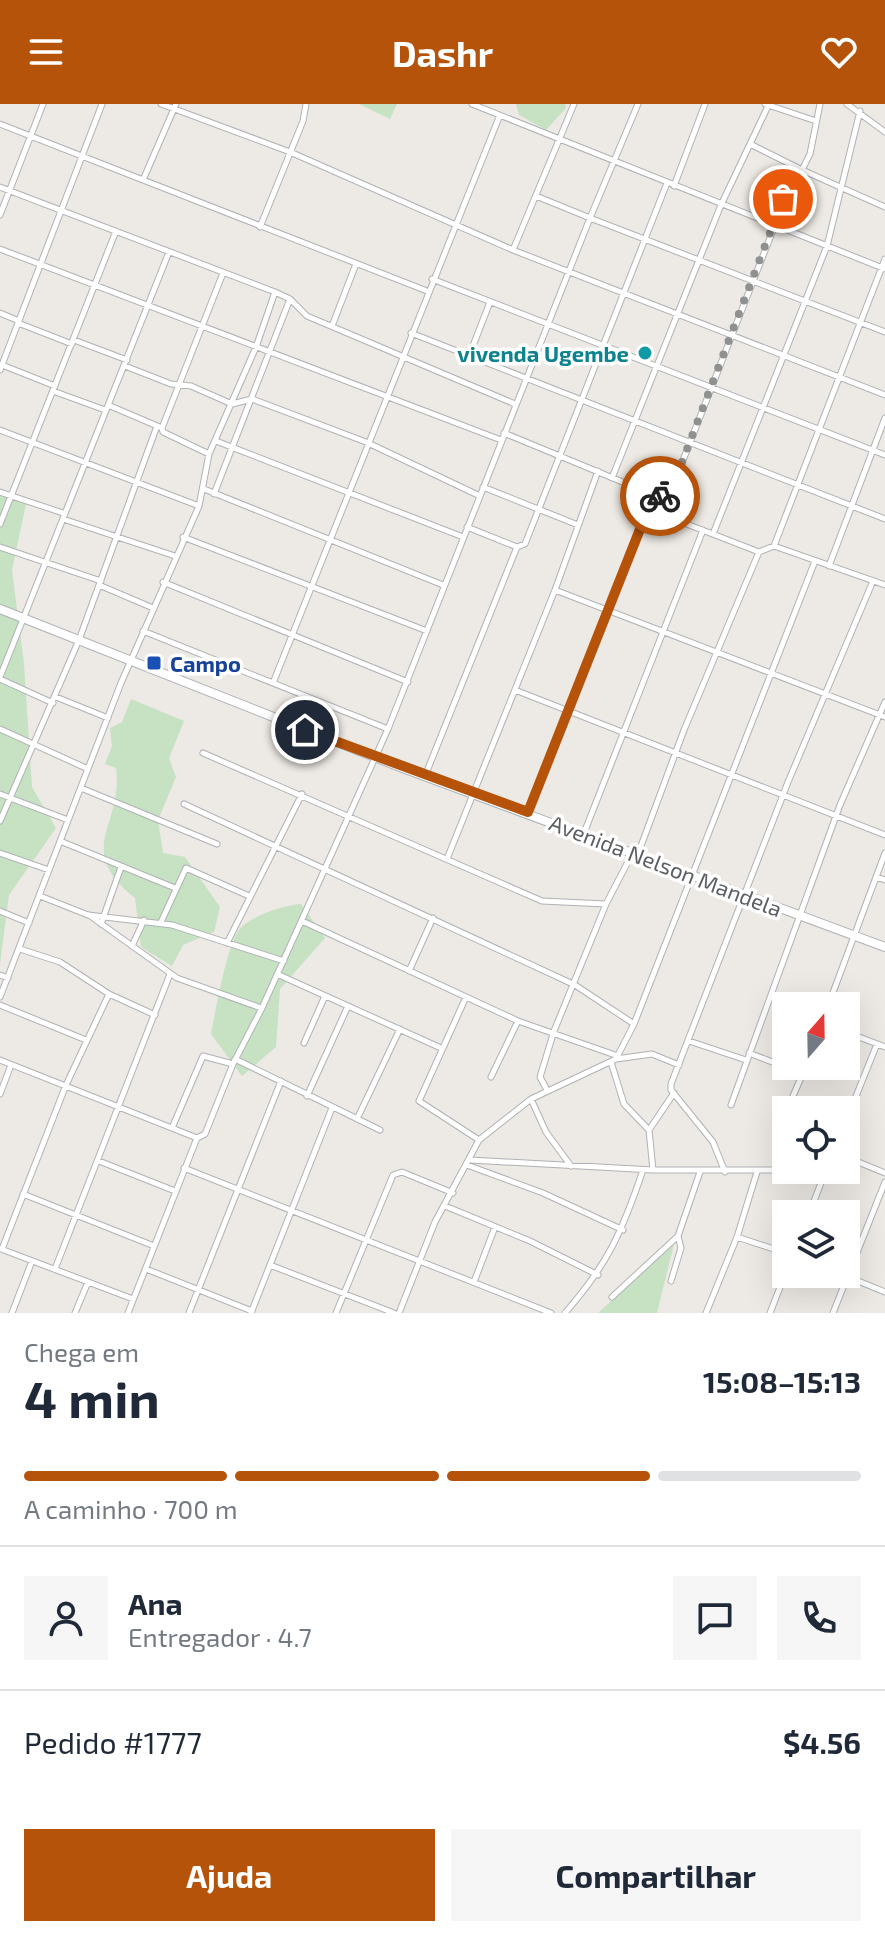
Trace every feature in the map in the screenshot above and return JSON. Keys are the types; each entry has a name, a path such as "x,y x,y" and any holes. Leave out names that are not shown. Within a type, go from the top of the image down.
{"street":[{"path":"0,215 43,104"},
{"path":"102,104 1,367 160,427 163,432 209,454"},
{"path":"161,104 290,152 513,250 885,395"},
{"path":"260,227 306,104"},
{"path":"472,104 613,163 883,268"},
{"path":"513,250 574,104"},
{"path":"128,1313 197,1138 205,1134 234,1062 284,961 376,758 568,271 638,104"},
{"path":"467,527 517,547 525,544 623,292 705,104"},
{"path":"612,478 721,205 767,104 816,121"},
{"path":"504,433 654,495 665,495 671,491 792,178 802,170 810,154 820,104"},
{"path":"847,104 885,132"},
{"path":"143,180 175,107"},
{"path":"713,534 786,357 827,246 860,111"},
{"path":"273,683 366,442 500,115"},
{"path":"0,124 427,291"},
{"path":"750,144 885,207"},
{"path":"0,187 275,292 290,299 307,316 403,354 515,404"},
{"path":"536,196 885,332"},
{"path":"0,524 116,231"},
{"path":"0,249 501,440"},
{"path":"108,718 0,678 83,462 169,252"},
{"path":"774,546 885,259"},
{"path":"332,326 356,264"},
{"path":"0,821 55,700 135,481 179,385 223,273"},
{"path":"432,279 885,455"},
{"path":"0,997 130,661 199,506 209,454 256,347 275,292"},
{"path":"214,494 290,299"},
{"path":"469,356 490,302"},
{"path":"0,313 232,404 252,399 366,442 480,496"},
{"path":"411,333 885,519"},
{"path":"829,566 885,418"},
{"path":"0,430 199,506"},
{"path":"216,441 463,537"},
{"path":"447,859 476,793 598,471"},
{"path":"483,487 578,525"},
{"path":"204,489 443,585"},
{"path":"0,492 175,556"},
{"path":"528,812 654,495"},
{"path":"648,509 759,552 774,546 884,583"},
{"path":"584,833 703,530"},
{"path":"183,537 427,631"},
{"path":"0,547 57,564 153,608"},
{"path":"425,776 517,547"},
{"path":"547,1090 540,1077 554,1031 606,904 635,853 678,753 759,552"},
{"path":"653,1170 649,1130 624,1104 615,1059 634,1024 815,561"},
{"path":"725,1172 713,1142 670,1087 784,795 873,581"},
{"path":"163,582 408,682"},
{"path":"555,590 882,716"},
{"name":"Avenida Nelson Mandela","path":"0,609 376,758 885,947"},
{"path":"143,631 388,729"},
{"path":"515,690 885,835"},
{"path":"731,1105 838,817 882,716 885,702"},
{"path":"0,729 88,769"},
{"path":"203,753 542,901 606,904"},
{"path":"81,788 217,844"},
{"path":"0,794 68,820"},
{"path":"227,944 302,794"},
{"path":"184,804 575,985 634,1024"},
{"path":"60,841 175,888"},
{"path":"0,853 49,870"},
{"path":"833,992 885,853"},
{"path":"101,924 121,867"},
{"path":"161,922 175,888 189,868 249,896"},
{"path":"876,877 885,880"},
{"path":"40,896 88,915 170,974 262,1008"},
{"path":"0,911 29,923"},
{"path":"88,915 161,922 284,961"},
{"path":"409,971 433,918"},
{"path":"132,946 144,920"},
{"path":"302,921 518,1021 554,1031 615,1059"},
{"path":"20,949 65,964 109,994 155,1015"},
{"path":"55,1269 170,974"},
{"path":"277,974 441,1048"},
{"path":"0,975 8,978"},
{"path":"109,994 66,1085 1,1249 133,1299"},
{"path":"304,1043 325,996"},
{"path":"466,997 419,1101 479,1140"},
{"path":"0,1005 86,1040"},
{"path":"307,1096 348,1006"},
{"path":"491,1077 518,1021"},
{"path":"357,1119 400,1029"},
{"path":"860,1037 885,1047"},
{"path":"689,1041 746,1060"},
{"path":"856,1096 877,1044"},
{"path":"749,1053 772,1062"},
{"path":"270,1265 397,1313 445,1206 479,1140 531,1099 615,1059 652,1054 679,1065"},
{"path":"172,1128 203,1056 234,1062 281,1081 380,1130"},
{"path":"0,1060 197,1138"},
{"path":"0,1094 11,1064"},
{"path":"189,1313 281,1081"},
{"path":"649,1130 674,1093"},
{"path":"531,1099 543,1128 571,1166"},
{"path":"146,1269 252,1312 332,1108"},
{"path":"99,1161 175,1191"},
{"path":"468,1162 700,1172 772,1171"},
{"path":"468,1162 623,1230"},
{"path":"860,1163 885,1173"},
{"path":"184,1168 551,1313"},
{"path":"565,1313 598,1275 623,1230 643,1170"},
{"path":"336,1313 396,1173 402,1172 453,1193"},
{"path":"612,1297 678,1236 700,1172"},
{"path":"706,1313 737,1237 757,1172"},
{"path":"860,1239 885,1182"},
{"path":"23,1194 154,1246"},
{"path":"445,1206 598,1275"},
{"path":"474,1282 495,1227"},
{"path":"671,1281 681,1248 678,1236"},
{"path":"737,1237 772,1248"},
{"path":"12,1313 32,1261"},
{"path":"75,1313 88,1282"},
{"path":"860,1282 885,1292"},
{"path":"770,1313 780,1288"},
{"path":"833,1313 840,1288"}],"green space":[{"path":"359,104 397,104 390,119"},
{"path":"516,104 565,104 566,108 546,130 519,115"},
{"path":"0,493 26,504 12,570 24,664 32,787 56,828 9,895 0,964"},
{"path":"131,699 184,721 169,758 176,777 158,820 163,853 185,857 220,907 214,932 183,945 172,966 141,947 135,898 107,865 104,850 117,788 116,768 105,764 112,746 110,728 122,722"},
{"path":"301,904 325,938 280,989 276,1047 242,1076 211,1034 230,950 239,930 251,920 277,909"},
{"path":"674,1244 657,1313 598,1313"}],"way so far":[{"path":"660,496 671,491 783,199"}],"place":[{"name":"vivenda Ugembe","path":"645,353"},
{"name":"Campo","path":"154,663"}],"route":[{"path":"305,730 528,812 648,509 654,495 660,496"}]}
